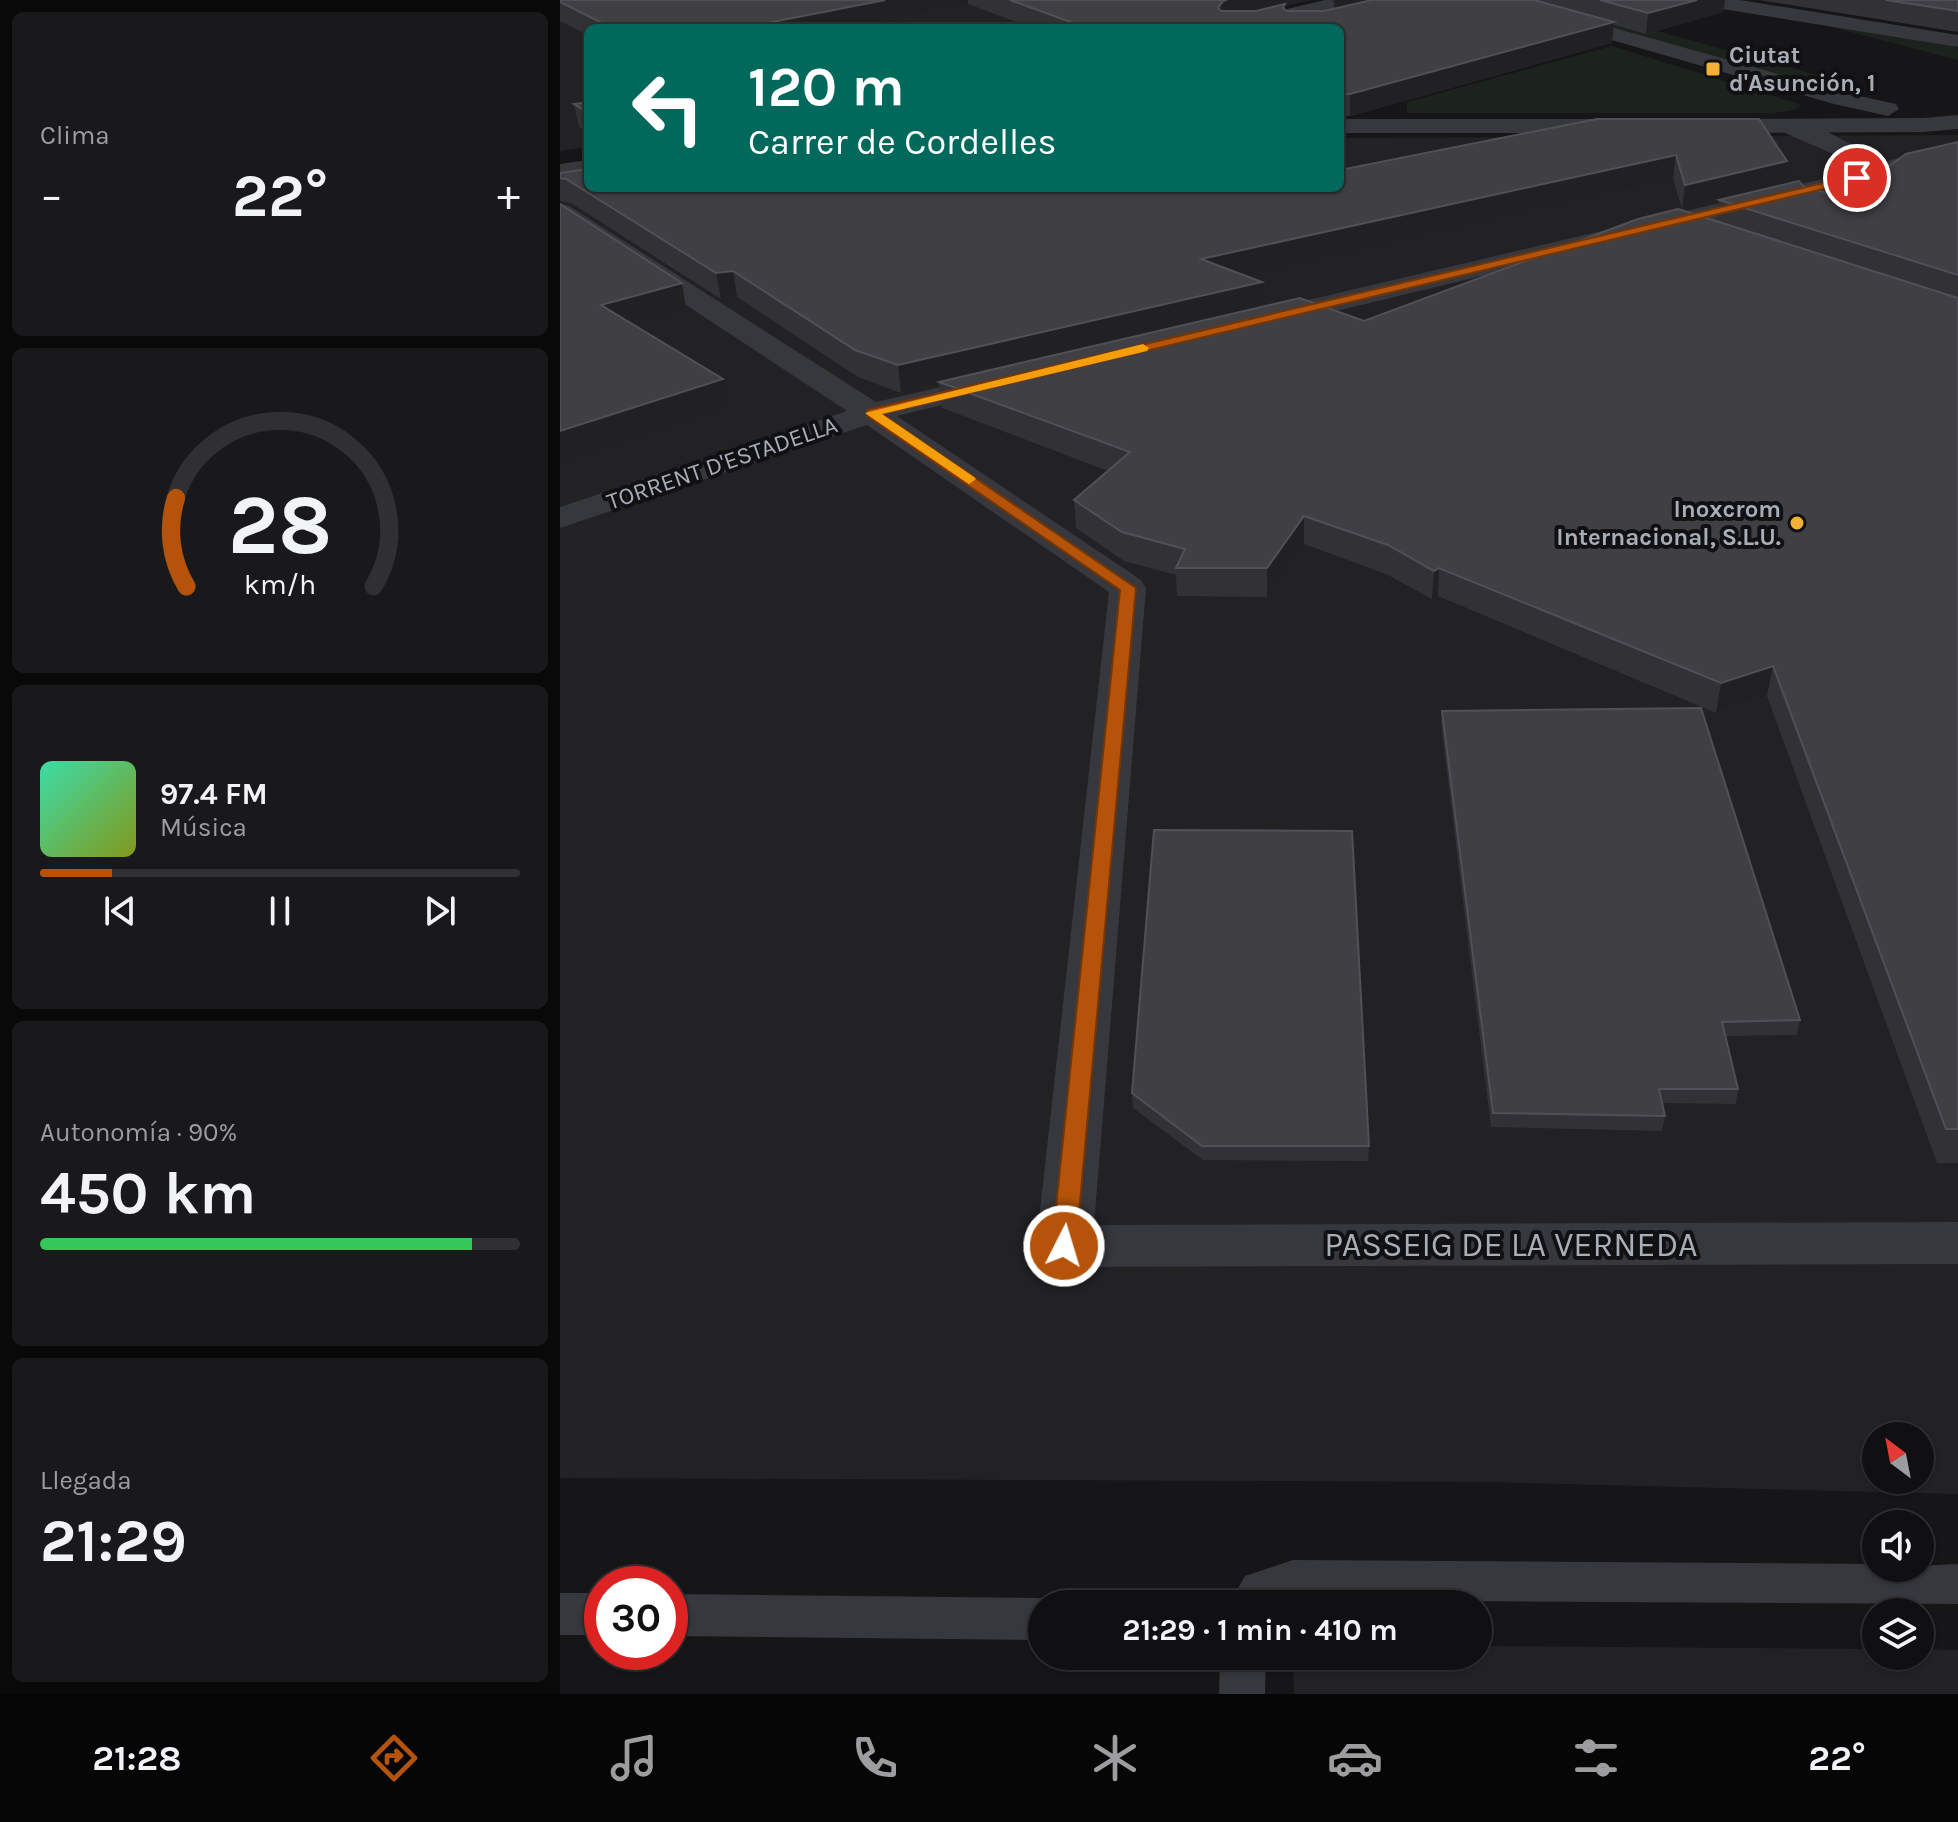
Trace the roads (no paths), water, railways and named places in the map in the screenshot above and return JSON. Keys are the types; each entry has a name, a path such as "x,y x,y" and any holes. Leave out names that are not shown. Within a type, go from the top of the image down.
{"street":[{"path":"1248,24 1350,0"},
{"path":"1494,0 1869,106 1955,112"},
{"path":"1704,0 1957,40"},
{"path":"1735,5 1755,0"},
{"path":"1314,24 1371,11"},
{"path":"1864,82 1907,94"},
{"path":"1673,126 1787,127 1955,112"},
{"path":"1344,126 1641,126"},
{"path":"1787,127 1818,136 1852,154 1857,178"},
{"path":"1243,324 1857,178 1958,148"},
{"path":"560,171 584,168"},
{"path":"560,187 584,183"},
{"path":"560,211 871,413"},
{"path":"1676,221 1721,236"},
{"name":"TORRENT D'ESTADELLA","path":"560,518 871,413 1026,376"},
{"name":"PASSEIG DE LA VERNEDA","path":"871,413 1128,588 1064,1246 1958,1243"}],"lane":[{"path":"1261,1590 1293,1580 1958,1584"},
{"path":"560,1614 584,1614"},
{"path":"688,1615 1028,1619"},
{"path":"1242,1694 1243,1670"}],"place":[{"name":"Ciutat d'Asunción, 1","path":"1713,69"},
{"name":"Inoxcrom Internacional, S.L.U.","path":"1797,523"}]}
